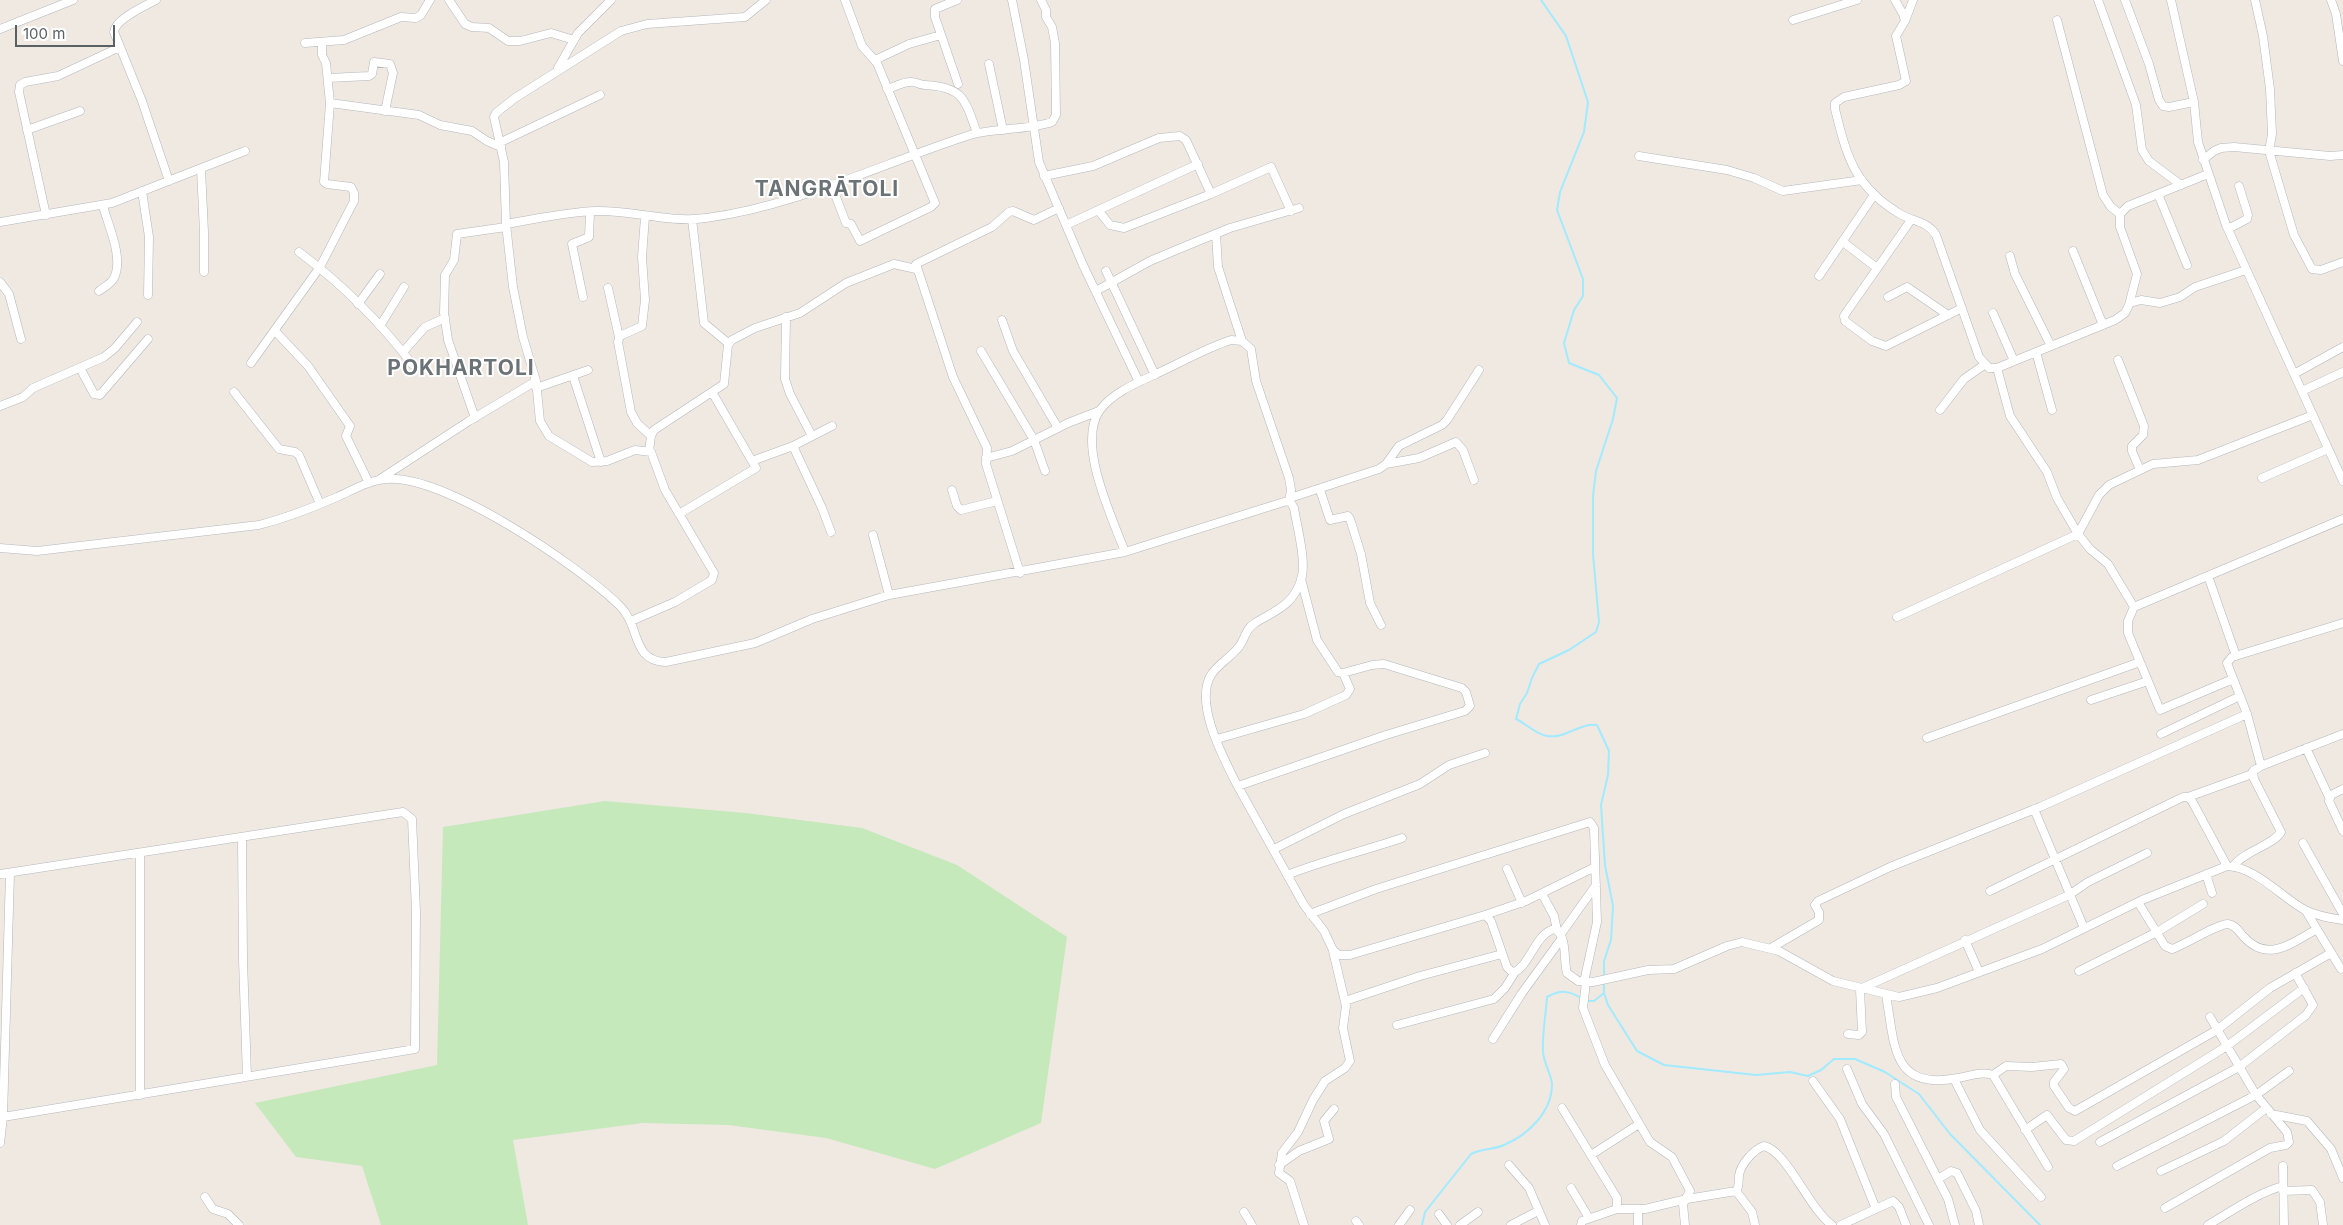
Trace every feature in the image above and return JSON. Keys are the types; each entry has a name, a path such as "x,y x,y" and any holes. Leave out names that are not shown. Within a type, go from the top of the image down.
{"street":[{"path":"0,29 73,0"},
{"path":"156,0 117,24 114,32 142,101 169,181"},
{"path":"305,43 350,38 401,17 416,18 421,15 430,0"},
{"path":"449,0 464,24 472,27 489,28 508,41 520,41 551,33 574,40"},
{"path":"557,70 584,26 611,0"},
{"path":"650,451 631,450 601,462 587,460 550,436 539,419 536,385 517,310 506,226 505,173 494,120 496,113 557,70 607,38 629,27 646,24 745,17 766,0"},
{"path":"830,184 846,223 851,224 860,241 934,205 934,198 913,155 888,89 875,60 860,42 845,0"},
{"path":"957,0 936,9 935,17 958,84"},
{"path":"1012,0 1024,60 1036,151 1044,176 1139,382"},
{"path":"475,418 448,340 445,318 445,275 454,260 456,235 547,216 590,212 645,217 692,218 750,210 977,133 1033,128 1052,122 1056,115 1055,43 1052,28 1046,17 1046,10 1041,0"},
{"path":"1793,20 1857,0"},
{"path":"1895,0 1904,14 1905,21"},
{"path":"1913,0 1905,21 1896,36 1906,76 1904,83 1844,97 1835,103 1844,147 1850,163 1874,195 1911,220 1931,228 1936,236 1979,357 1984,365 1989,368 1997,368 2052,346 2103,325 2125,313 2130,303 2137,274 2120,227 2120,214 2128,206 2208,174"},
{"path":"2098,0 2136,105 2142,150 2149,161 2181,185"},
{"path":"2125,0 2149,64 2158,100 2163,106 2169,107 2194,102"},
{"path":"2171,0 2194,102 2198,142 2208,174 2228,229 2246,270 2343,481"},
{"path":"2255,0 2263,36 2270,89 2272,126 2269,151 2294,235 2306,262 2312,269 2316,270 2343,262"},
{"path":"2331,0 2336,14 2343,62"},
{"path":"2058,20 2103,194 2111,207 2120,214"},
{"path":"875,60 909,44 941,35"},
{"path":"251,363 320,268 351,209 354,197 354,191 349,186 327,184 324,182 330,103 326,63 322,55 322,42"},
{"path":"46,215 19,89 21,83 58,76 120,47"},
{"path":"328,78 370,76 374,62 390,64 393,73 384,111"},
{"path":"989,64 1003,130"},
{"path":"888,89 912,82 948,88 958,94 965,103 977,133"},
{"path":"330,103 418,116 435,123 469,130 486,141 500,145 600,95"},
{"path":"27,130 80,111"},
{"path":"1044,176 1100,164 1153,140 1171,136 1183,137 1198,164 1211,194"},
{"path":"2203,160 2221,148 2330,156 2343,155"},
{"path":"0,222 103,206 245,151"},
{"path":"1639,156 1727,170 1754,178 1783,191 1862,180"},
{"path":"1066,225 1198,164"},
{"path":"1098,210 1110,225 1124,228 1211,194 1271,167 1291,211"},
{"path":"201,169 204,202 204,272"},
{"path":"2228,229 2247,219 2248,214 2239,186"},
{"path":"142,191 149,237 148,294"},
{"path":"2158,194 2187,265"},
{"path":"1819,276 1874,195"},
{"path":"99,291 111,282 117,267 114,247 103,206"},
{"path":"1020,573 997,501 986,458 987,446 953,377 916,269 917,262 992,227 1009,212 1013,211 1034,220 1058,208"},
{"path":"1096,291 1161,256 1240,225 1299,208"},
{"path":"583,296 572,244 589,237 590,212"},
{"path":"619,338 642,326 645,300 642,257 645,217"},
{"path":"692,218 704,323 728,343"},
{"path":"1911,220 1844,316 1845,321 1872,341 1886,346 1962,308"},
{"path":"1216,234 1218,267 1242,340 1251,349 1256,381 1289,478 1290,500 1294,508 1302,564 1301,579 1317,640 1336,670 1343,673 1378,664 1390,665 1462,688 1466,692 1470,706 1465,711 1386,735 1238,786"},
{"path":"1842,242 1877,268"},
{"path":"2073,251 2103,325"},
{"path":"300,252 358,304 380,326 412,364"},
{"path":"2010,256 2015,274 2052,346"},
{"path":"728,343 755,328 808,309 846,284 894,264 916,269"},
{"path":"2130,303 2141,300 2154,303 2166,301 2180,297 2195,287 2246,270"},
{"path":"1106,271 1155,375"},
{"path":"358,304 380,274"},
{"path":"0,282 6,288 11,300 21,338"},
{"path":"380,326 404,287"},
{"path":"1888,297 1907,287 1948,315"},
{"path":"608,288 619,338 618,342 631,412 637,424 651,436"},
{"path":"1993,313 2014,361"},
{"path":"403,352 425,327 445,318"},
{"path":"786,318 785,379 790,394 812,436"},
{"path":"1002,320 1013,351 1058,428"},
{"path":"0,406 24,397 31,388 109,354 137,322"},
{"path":"275,331 308,366 350,426 346,436 369,483"},
{"path":"80,368 94,394 100,395 148,339"},
{"path":"986,458 1004,454 1099,411 1112,398 1139,382 1226,341 1242,340"},
{"path":"631,621 690,594 714,578 712,569 662,485 650,451 651,436 657,428 725,382 728,343"},
{"path":"2294,374 2343,347"},
{"path":"981,351 1034,440 1045,471"},
{"path":"2036,352 2052,410"},
{"path":"2118,360 2144,426 2143,435 2132,446 2140,470"},
{"path":"1940,410 1958,386 1984,365"},
{"path":"1997,368 2010,416 2047,472 2057,498 2078,534 2108,564 2134,607"},
{"path":"0,548 37,551 259,525 320,504 378,480 475,418 536,385 573,376 588,370"},
{"path":"378,480 398,479 428,486 490,515 553,553 621,607 631,621 644,655 656,662 666,662 755,643 812,619 889,595 1020,573 1125,552 1290,500 1379,469 1386,464 1399,446 1442,425 1479,370"},
{"path":"2302,391 2343,372"},
{"path":"573,376 601,462"},
{"path":"234,392 279,449 296,452 300,455 320,504"},
{"path":"679,514 756,468 712,392"},
{"path":"1099,411 1092,440 1094,463 1125,552"},
{"path":"1897,617 2078,534 2103,490 2140,470 2159,462 2198,460 2313,415"},
{"path":"752,461 793,446 832,426"},
{"path":"1386,464 1419,458 1456,442 1463,450 1474,480"},
{"path":"793,446 831,532"},
{"path":"2262,478 2328,449"},
{"path":"952,490 960,510 997,501"},
{"path":"1320,490 1329,519 1348,516 1350,519 1361,554 1370,603 1381,625"},
{"path":"2232,679 2162,710 2157,706 2128,628 2130,612 2134,607 2343,519"},
{"path":"873,535 889,595"},
{"path":"2208,576 2236,656"},
{"path":"1301,579 1286,604 1278,611 1249,628 1238,649 1214,670 1209,677 1206,688 1205,706 1238,786 1310,914 1324,931 1333,950 1345,1001 1343,1028 1349,1050 1349,1064 1323,1084 1298,1132 1282,1153 1279,1164 1279,1175 1289,1180 1304,1225"},
{"path":"2261,766 2247,714 2227,663 2236,656 2343,623"},
{"path":"1927,738 2140,662"},
{"path":"1217,739 1304,714 1346,696 1350,689 1343,673"},
{"path":"2091,700 2148,681"},
{"path":"2161,734 2240,696"},
{"path":"1771,948 1818,920 1819,912 1815,905 1818,900 1890,867 2034,809 2247,714"},
{"path":"1990,891 2082,848 2174,799 2188,797 2252,774 2256,768 2343,734"},
{"path":"2306,748 2343,831"},
{"path":"1274,849 1344,814 1420,784 1448,765 1485,753"},
{"path":"1542,894 1554,916 1560,934 1567,973 1573,980 1588,982 1648,970 1680,967 1734,943 1771,948 1794,958 1822,976 1860,989 1899,997 1937,988 2042,949 2138,902 2230,866 2245,854 2276,838 2281,832 2252,774"},
{"path":"2329,798 2343,789"},
{"path":"2188,797 2230,866 2253,874 2306,911 2328,918 2343,920"},
{"path":"2034,809 2084,928"},
{"path":"0,874 400,812 407,813 412,820 416,912 415,1049 3,1117"},
{"path":"1310,914 1376,889 1588,822 1593,823 1596,922 1588,982 1582,1001 1584,1014 1598,1052 1639,1124 1650,1142 1668,1153 1675,1161 1690,1191 1683,1204 1685,1225"},
{"path":"242,838 243,960 247,1076"},
{"path":"1287,875 1314,864 1344,858 1402,838"},
{"path":"2303,843 2343,914"},
{"path":"140,853 140,1095"},
{"path":"1860,989 2069,894 2088,882 2147,853"},
{"path":"1333,950 1339,955 1350,955 1485,916 1522,903 1595,867"},
{"path":"1507,869 1522,903"},
{"path":"0,1143 3,1117 3,1008 10,873"},
{"path":"2206,874 2212,893"},
{"path":"1493,1039 1560,934 1596,885"},
{"path":"2138,902 2165,946 2172,949 2224,924 2230,924 2256,948 2275,950 2317,929"},
{"path":"2079,971 2157,932 2203,904"},
{"path":"2306,911 2341,969"},
{"path":"1485,916 1491,921 1509,970 1515,972"},
{"path":"1397,1025 1494,999 1505,988 1515,972 1548,932 1553,929 1560,934"},
{"path":"1965,940 1979,972"},
{"path":"1886,995 1896,1052 1902,1064 1924,1080 1954,1079 1982,1073 1992,1075 2006,1066 2032,1067 2061,1064 2064,1069 2054,1082 2054,1086 2069,1108 2076,1111 2217,1030 2270,988 2331,953"},
{"path":"1345,1001 1420,976 1502,954"},
{"path":"2100,1142 2239,1067 2310,1011 2312,1005 2295,973"},
{"path":"2025,1130 2047,1115 2066,1140 2074,1141 2227,1046 2304,988"},
{"path":"1848,1034 1859,1035 1862,1032 1860,989"},
{"path":"2165,1208 2270,1148 2286,1145 2289,1142 2287,1132 2256,1095 2210,1017"},
{"path":"1847,1069 1862,1104 1884,1134 1929,1225"},
{"path":"2117,1166 2256,1095 2289,1071"},
{"path":"1992,1075 2048,1166"},
{"path":"1954,1079 1980,1130 2041,1197"},
{"path":"1814,1081 1840,1119 1876,1209"},
{"path":"1894,1084 1898,1100 1951,1206 1955,1225"},
{"path":"1562,1108 1617,1198 1617,1209"},
{"path":"1279,1164 1298,1151 1329,1139 1324,1121 1334,1109"},
{"path":"2161,1171 2224,1141 2268,1111 2307,1121 2331,1149 2343,1178"},
{"path":"1591,1155 1639,1124"},
{"path":"1736,1192 1740,1170 1748,1159 1762,1146 1768,1147 1795,1176 1820,1216 1832,1225"},
{"path":"1509,1165 1529,1188 1545,1225"},
{"path":"2283,1166 2284,1225"},
{"path":"1938,1178 1951,1171 1957,1173 1976,1211 1978,1225"},
{"path":"1571,1188 1589,1218"},
{"path":"2208,1225 2273,1189 2312,1190 2320,1202 2323,1225"},
{"path":"1581,1225 1581,1222 1589,1218 1617,1209 1638,1210 1687,1199 1736,1192"},
{"path":"1736,1192 1752,1212 1755,1225"},
{"path":"205,1197 213,1209 228,1214 239,1225"},
{"path":"1841,1225 1894,1201 1906,1225"},
{"path":"1399,1225 1410,1210"},
{"path":"1638,1210 1638,1225"},
{"path":"1511,1225 1538,1211"},
{"path":"1244,1212 1252,1225"},
{"path":"1460,1225 1478,1212"},
{"path":"1440,1214 1447,1225"}],"green space":[{"path":"605,801 746,813 862,828 957,865 1067,937 1041,1123 935,1169 826,1138 728,1125 643,1123 513,1140 528,1225 381,1225 362,1166 296,1157 255,1103 437,1065 443,827"}],"waterway":[{"path":"1541,0 1566,36 1588,102 1584,132 1560,192 1557,210 1583,279 1583,296 1574,310 1564,343 1569,363 1599,375 1617,398 1613,419 1596,471 1593,496 1593,554 1599,622 1596,632 1569,650 1539,664 1527,693 1520,704 1516,719 1547,736 1560,735 1584,726 1597,725 1609,751 1608,775 1601,805 1605,865 1613,906 1611,940 1604,961 1604,978"},
{"path":"1604,982 1604,993 1608,1005 1637,1051 1664,1065 1756,1075 1790,1072 1808,1076 1821,1070 1834,1059 1855,1059 1885,1072 1919,1094 1950,1134 2040,1225"},
{"path":"1422,1225 1425,1212 1471,1154 1500,1147 1513,1141 1530,1129 1543,1113 1548,1104 1552,1084 1543,1051 1547,997 1564,992 1572,993 1581,998"},
{"path":"1585,1001 1594,1001 1604,993"}],"district":[{"name":"TANGRĀTOLI","path":"827,190"},
{"name":"POKHARTOLI","path":"461,369"}]}
